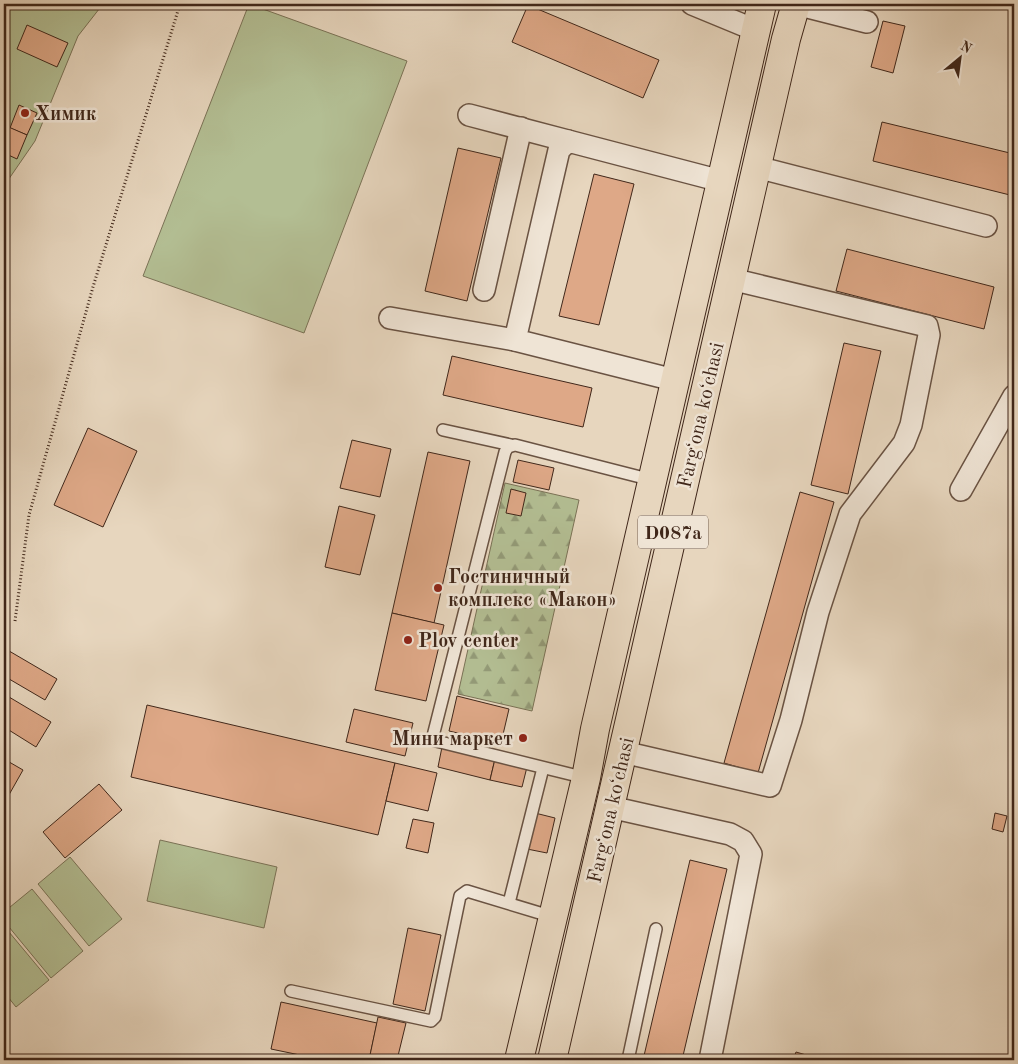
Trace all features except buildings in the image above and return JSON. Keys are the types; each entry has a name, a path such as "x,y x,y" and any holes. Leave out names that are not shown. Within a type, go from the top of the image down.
{"main road":[{"name":"Fargʻona koʻchasi","path":"519,1060 586,778 595,730 674,380 762,4"},
{"name":"Fargʻona koʻchasi","path":"552,1060 796,4"},
{"path":"534,996 565,1002"}],"street":[{"path":"692,4 755,30"},
{"path":"796,4 866,22"},
{"path":"468,114 721,181"},
{"path":"484,290 521,128"},
{"path":"515,340 559,150 568,141"},
{"path":"757,167 986,226"},
{"path":"623,752 770,786 791,720 818,612 850,514 904,443 911,425 929,335 926,326 731,279"},
{"path":"390,318 515,340 674,380"},
{"path":"961,490 1014,396"},
{"path":"610,807 730,834 742,841 751,854 710,1060"}],"lane":[{"path":"443,430 652,480"},
{"path":"511,446 505,452 432,740 586,778"},
{"path":"510,903 543,768"},
{"path":"291,991 431,1021 435,1017 460,896 467,891 553,917"},
{"path":"628,1060 656,930"}],"path":[{"path":"15,621 30,515 93,286 180,4"}],"green space":[{"name":"Химик","path":"4,4 103,4 78,36 35,141 4,186"},
{"path":"249,4 407,61 304,333 143,276"},
{"path":"505,483 579,500 532,711 458,694"},
{"path":"160,840 277,867 264,928 147,901"},
{"path":"70,857 122,919 89,946 38,884"},
{"path":"32,889 83,951 51,978 4,921 4,912"},
{"path":"4,926 49,980 16,1007 4,992"}],"place":[{"name":"Химик","path":"25,113"},
{"name":"Гостиничный комплекс «Макон»","path":"438,588"},
{"name":"Plov center","path":"408,640"},
{"name":"Мини маркет","path":"523,738"}]}
